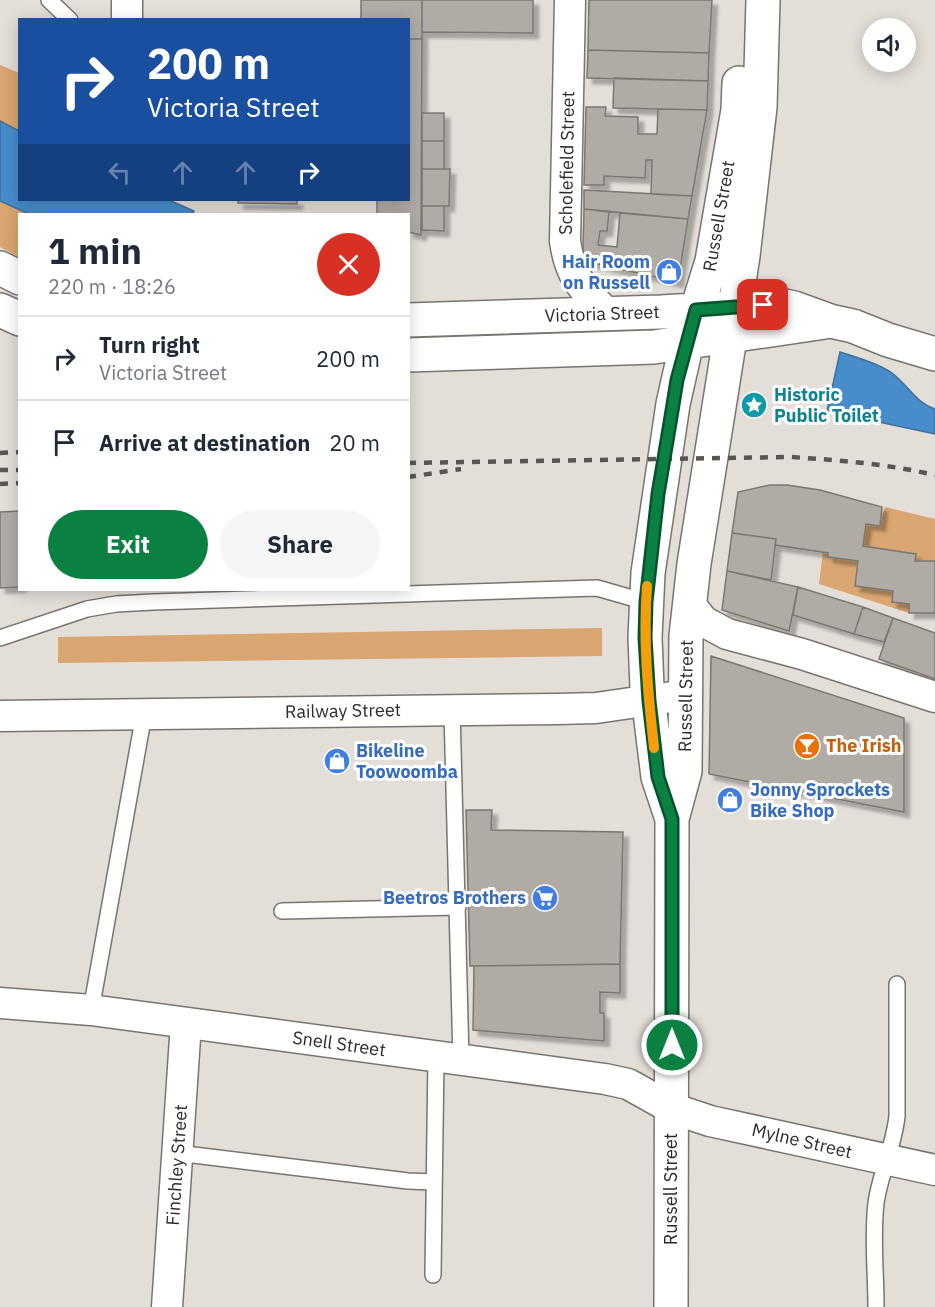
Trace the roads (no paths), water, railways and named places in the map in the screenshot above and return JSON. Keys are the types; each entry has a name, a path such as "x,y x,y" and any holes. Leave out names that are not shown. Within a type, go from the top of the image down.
{"main road":[{"name":"Russell Street","path":"672,819 658,777 649,701 645,638 646,602 662,471 677,380 712,261 738,110 743,0"},
{"name":"Russell Street","path":"671,1307 672,819 684,771 689,603 700,514 743,256 760,107 763,0"},
{"path":"0,268 18,277"},
{"path":"0,310 18,318"},
{"name":"Victoria Street","path":"410,320 696,310 771,329 788,329 830,321 853,326 888,340 935,354"},
{"name":"Victoria Street","path":"410,355 654,347 687,342 732,320"}],"street":[{"path":"127,0 127,18"},
{"name":"Scholefield Street","path":"570,0 565,241 571,270 583,288 606,314"},
{"path":"689,603 703,621 726,634 802,654 935,697"},
{"name":"Railway Street","path":"0,716 557,710 596,708 686,695"},
{"name":"Snell Street","path":"0,1003 91,1010 605,1079 628,1084 671,1108"},
{"name":"Finchley Street","path":"167,1307 186,1023"},
{"name":"Mylne Street","path":"671,1108 710,1121 935,1170"}],"lane":[{"path":"49,0 68,18"},
{"path":"0,638 87,609 116,604 597,588 646,602"},
{"path":"433,1275 434,1182 449,1059 458,907 452,710"},
{"path":"91,1010 144,714"},
{"path":"282,911 458,907"},
{"path":"876,1307 876,1203 896,1129 897,1116 897,984"},
{"path":"177,1153 408,1181 434,1182"}],"water":[{"path":"0,121 18,130 18,201 171,201 194,211 193,213 27,213 0,201"},
{"path":"840,352 886,369 923,403 935,409 935,434 827,411"}],"railway":[{"path":"0,453 18,452"},
{"path":"410,463 790,457 863,463 935,475"},
{"path":"410,477 461,469"},
{"path":"0,470 18,470"},
{"path":"0,484 18,483"}],"place":[{"name":"Hair Room on Russell","path":"669,272"},
{"name":"Historic Public Toilet","path":"754,405"},
{"name":"The Irish","path":"807,746"},
{"name":"Bikeline Toowoomba","path":"337,761"},
{"name":"Jonny Sprockets Bike Shop","path":"730,800"},
{"name":"Beetros Brothers","path":"545,898"}]}
